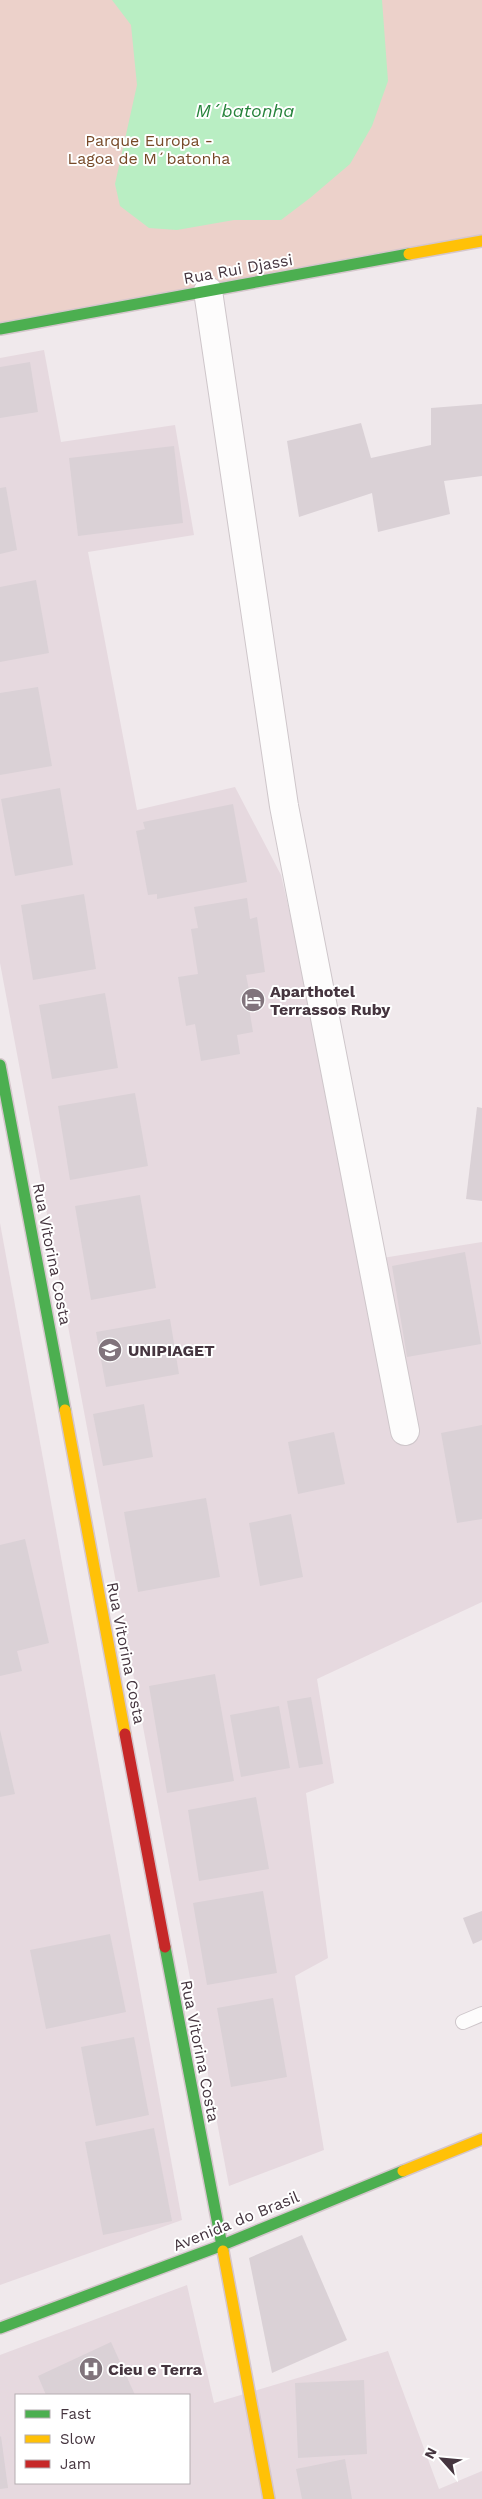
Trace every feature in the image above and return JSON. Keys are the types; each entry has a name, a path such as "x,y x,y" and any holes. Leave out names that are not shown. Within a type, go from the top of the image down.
{"street":[{"name":"Rua Rui Djassi","path":"0,328 482,241"},
{"path":"208,291 284,806 405,1430"},
{"name":"Rua Vitorina Costa","path":"0,1065 268,2499"},
{"name":"Avenida do Brasil","path":"0,2328 220,2246 482,2139"}],"lane":[{"path":"463,2022 482,2014"}],"shaded area":[{"path":"44,350 61,442 175,425 194,535 88,552 137,810 235,787 281,875 370,1260 482,1242 482,1602 317,1679 334,1783 306,1793 328,1958 295,1976 324,2150 229,2186 0,963 0,358"},
{"path":"0,1223 182,2220 0,2285"},
{"path":"187,2285 214,2403 388,2351 439,2489 482,2471 482,2499 0,2499 0,2355"}],"green space":[{"name":"Parque Europa - Lagoa de M´batonha","path":"0,0 482,0 482,241 0,329"}],"water":[{"name":"M´batonha","path":"112,0 382,0 388,81 372,126 350,164 281,220 234,220 177,230 149,228 120,206 115,184 137,85 131,25"}],"building":[{"path":"30,362 38,412 0,418 0,367"},
{"path":"482,404 482,476 444,481 450,514 378,532 372,493 299,517 287,441 361,423 371,458 431,445 431,408"},
{"path":"174,446 183,523 78,536 69,458"},
{"path":"6,487 17,550 0,554 0,488"},
{"path":"36,580 49,653 0,662 0,587"},
{"path":"38,687 52,766 0,775 0,693"},
{"path":"60,788 73,865 15,876 1,799"},
{"path":"233,804 247,882 157,899 157,894 148,895 136,831 145,829 143,822"},
{"path":"84,894 96,969 33,980 21,905"},
{"path":"247,898 250,919 257,917 265,972 246,975 249,990 246,990 253,1032 237,1035 240,1054 201,1061 195,1024 186,1026 178,977 198,974 191,929 198,928 194,907"},
{"path":"105,993 118,1068 52,1079 39,1005"},
{"path":"135,1093 148,1166 70,1180 58,1106"},
{"path":"477,1107 482,1108 482,1201 466,1199"},
{"path":"140,1195 156,1288 91,1300 75,1206"},
{"path":"465,1252 481,1344 407,1357 392,1266"},
{"path":"170,1319 179,1374 106,1387 96,1332"},
{"path":"144,1404 153,1457 103,1466 93,1414"},
{"path":"482,1425 482,1519 457,1523 441,1433"},
{"path":"334,1432 345,1484 298,1494 288,1442"},
{"path":"206,1498 220,1577 138,1592 124,1512"},
{"path":"291,1514 303,1577 260,1586 249,1523"},
{"path":"25,1539 49,1643 17,1651 22,1671 0,1676 0,1545"},
{"path":"215,1674 234,1781 167,1793 149,1686"},
{"path":"311,1697 323,1764 299,1768 287,1701"},
{"path":"279,1706 290,1768 241,1777 230,1715"},
{"path":"0,1730 15,1794 0,1797"},
{"path":"256,1797 269,1869 199,1881 188,1810"},
{"path":"263,1891 277,1973 207,1985 193,1903"},
{"path":"482,1911 482,1940 473,1944 463,1918"},
{"path":"110,1934 126,2012 46,2029 30,1950"},
{"path":"273,1998 287,2077 231,2087 217,2008"},
{"path":"134,2037 149,2115 96,2126 81,2047"},
{"path":"154,2128 172,2221 103,2235 85,2142"},
{"path":"302,2235 347,2340 272,2373 249,2258"},
{"path":"111,2342 135,2394 46,2394 38,2376"},
{"path":"364,2380 367,2454 298,2458 295,2383"},
{"path":"0,2437 8,2488 0,2489"},
{"path":"345,2459 352,2499 302,2499 296,2469"}],"traffic: fast":[{"path":"0,329 409,254"},
{"path":"0,1065 65,1410"},
{"path":"165,1947 223,2251"},
{"path":"0,2328 220,2246 403,2171"}],"traffic: slow":[{"path":"409,254 482,241"},
{"path":"65,1410 125,1734"},
{"path":"403,2171 482,2139"},
{"path":"223,2251 269,2499"}],"traffic: jam":[{"path":"125,1734 165,1947"}],"place":[{"name":"Aparthotel Terrassos Ruby","path":"253,1000"},
{"name":"UNIPIAGET","path":"110,1350"},
{"name":"Cieu e Terra","path":"91,2369"}]}
